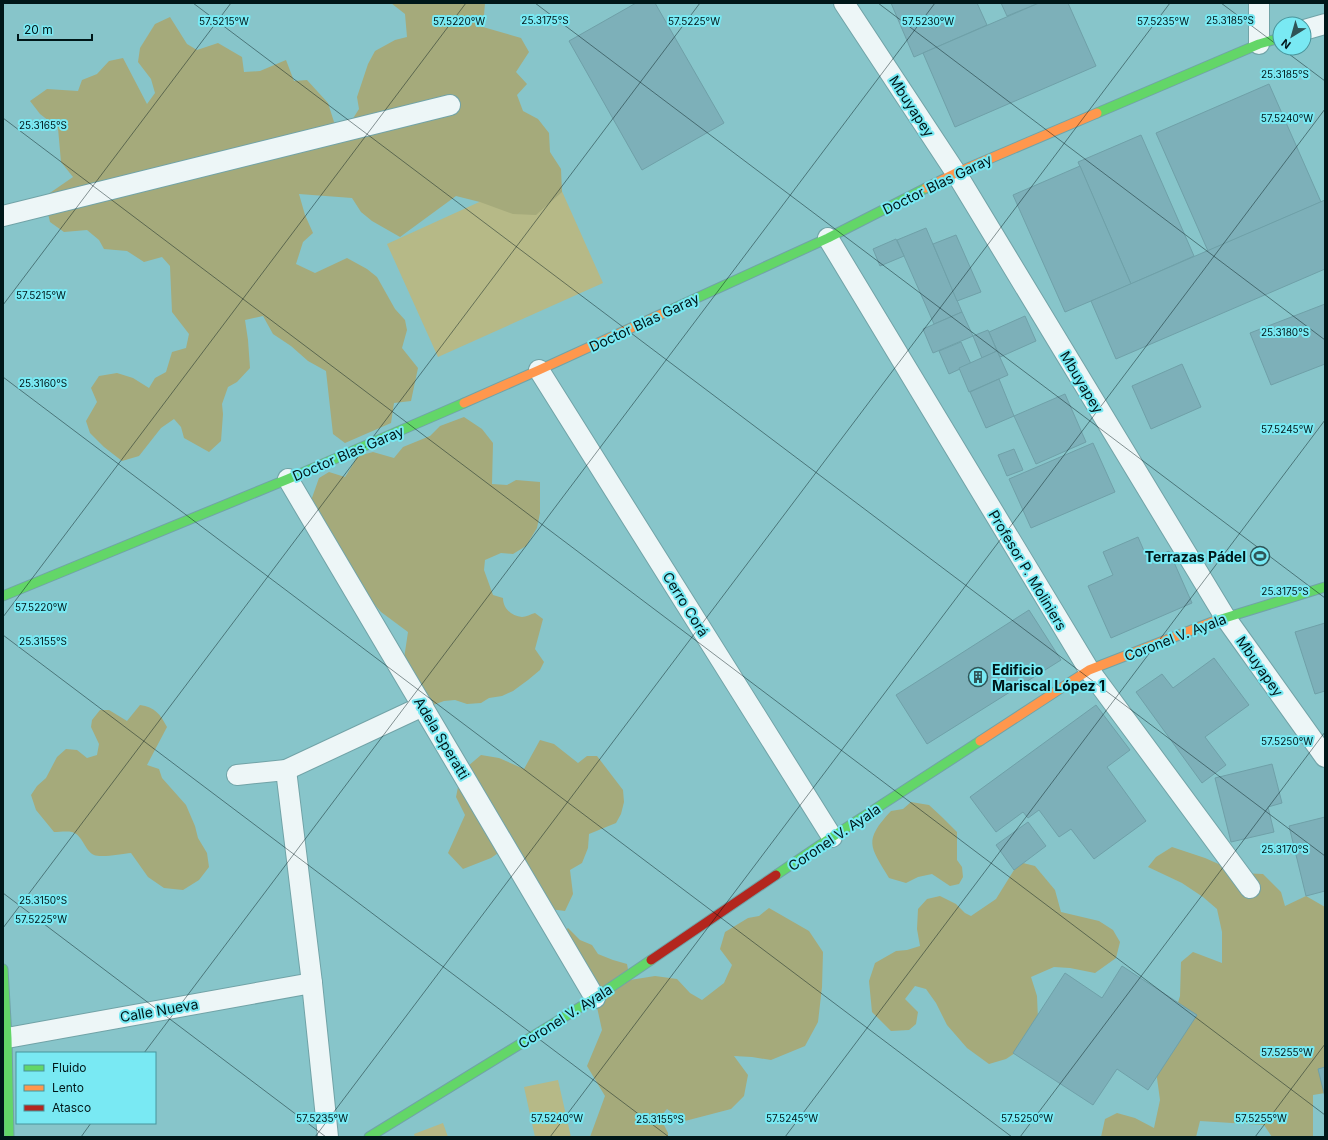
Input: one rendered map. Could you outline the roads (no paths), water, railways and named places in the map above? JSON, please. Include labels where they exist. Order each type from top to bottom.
[{"type":"street","name":"Mbuyapey","points":[[844,3],[956,173],[1225,618],[1325,757]]},
{"type":"street","points":[[1259,3],[1259,44]]},
{"type":"street","points":[[1312,28],[1325,24]]},
{"type":"street","name":"Doctor Blas Garay","points":[[3,596],[288,478],[539,370],[828,238],[956,173],[1259,44],[1272,40]]},
{"type":"street","points":[[3,216],[450,105]]},
{"type":"street","name":"Profesor P. Moliniers","points":[[828,238],[1089,670],[1250,888]]},
{"type":"street","name":"Cerro Corá","points":[[539,370],[832,837]]},
{"type":"street","name":"Adela Speratti","points":[[288,478],[596,998]]},
{"type":"street","name":"Coronel V. Ayala","points":[[368,1137],[596,998],[832,837],[1089,670],[1225,618],[1325,587]]},
{"type":"street","points":[[237,775],[286,770],[422,706]]},
{"type":"street","points":[[286,770],[312,983],[328,1137]]},
{"type":"street","points":[[3,969],[10,1137]]},
{"type":"street","name":"Calle Nueva","points":[[7,1038],[312,983]]},
{"type":"place","name":"Terrazas Pádel","points":[[1260,556]]},
{"type":"place","name":"Edificio Mariscal López 1","points":[[978,677]]}]
